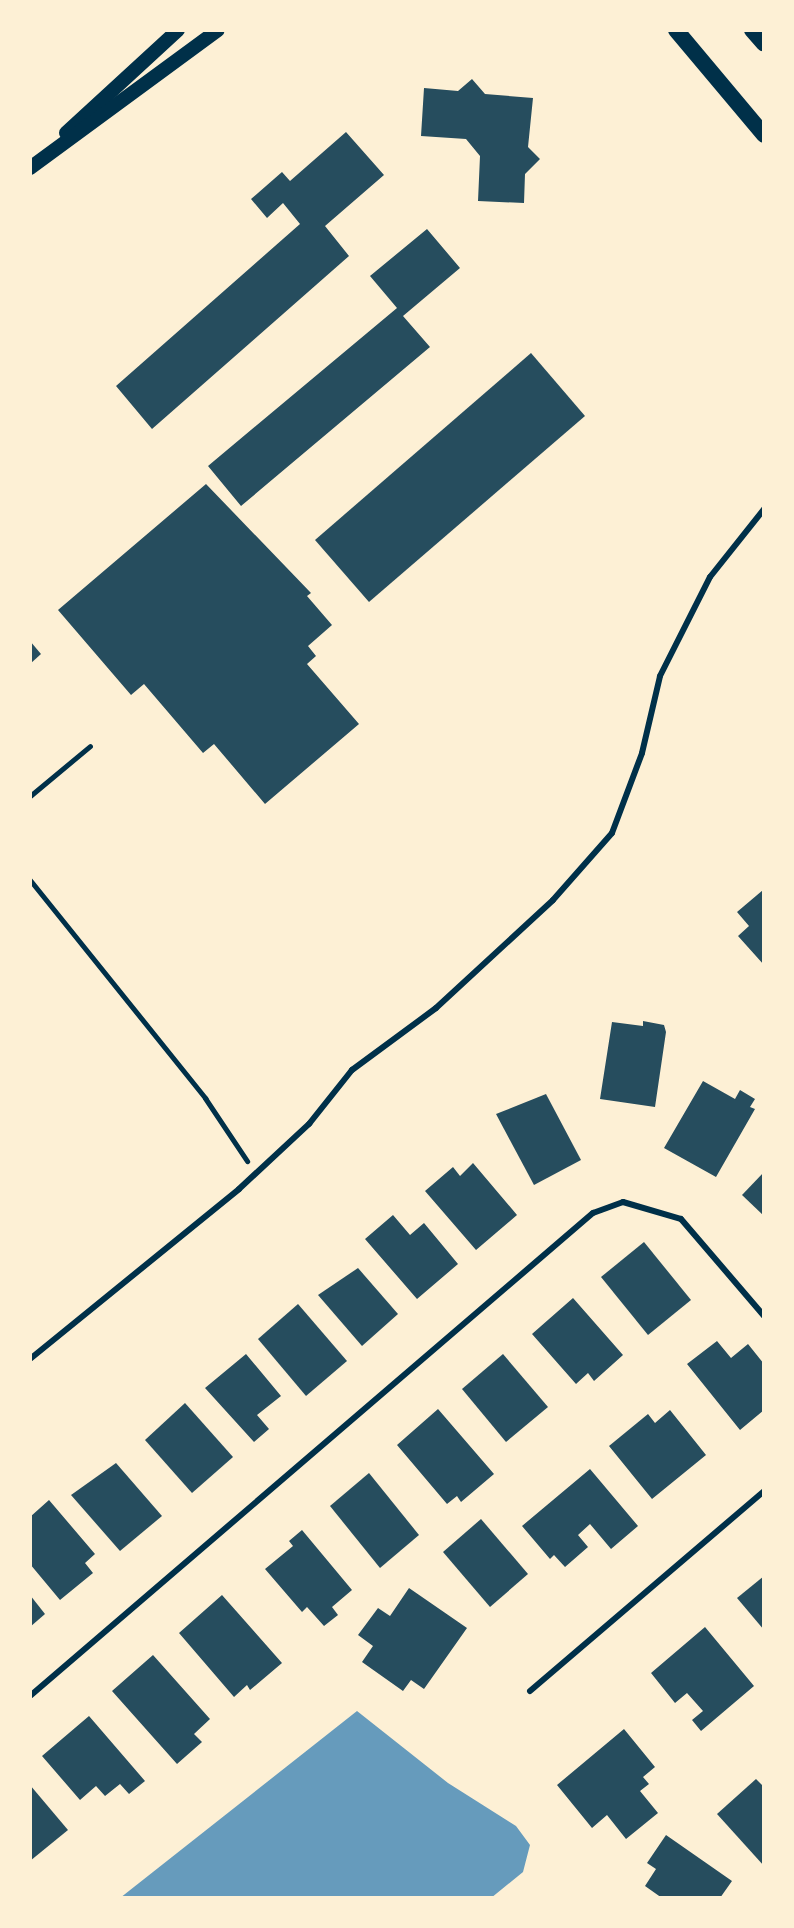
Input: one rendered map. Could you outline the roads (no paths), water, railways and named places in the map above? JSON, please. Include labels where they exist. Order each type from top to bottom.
[{"type":"main road","points":[[676,30],[764,135]]},
{"type":"main road","points":[[752,30],[764,44]]},
{"type":"street","points":[[30,168],[178,30]]},
{"type":"street","points":[[30,168],[218,30]]},
{"type":"lane","points":[[30,1359],[255,1174],[309,1124],[352,1070],[436,1008],[553,900],[612,833],[642,753],[660,676],[710,577],[764,509]]},
{"type":"lane","points":[[30,1696],[593,1213],[623,1202],[681,1219],[764,1316]]},
{"type":"lane","points":[[530,1691],[764,1491]]},
{"type":"water","points":[[357,1711],[448,1783],[516,1826],[530,1845],[523,1872],[491,1898],[120,1898]]}]
